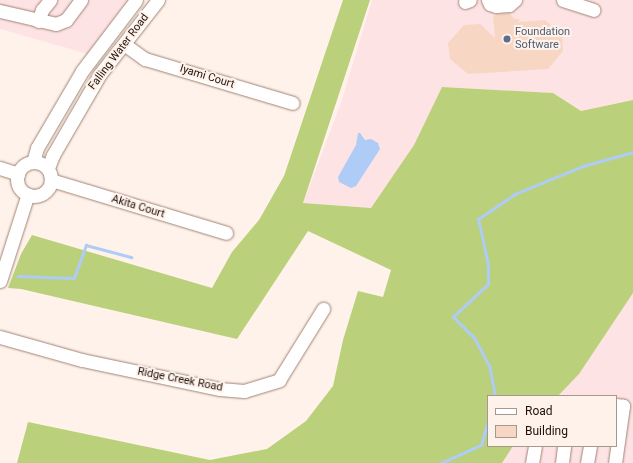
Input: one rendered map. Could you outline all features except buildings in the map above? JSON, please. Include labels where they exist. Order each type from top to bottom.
[{"type":"street","points":[[38,21],[42,10],[50,0]]},
{"type":"street","points":[[0,11],[51,24],[61,23],[66,20],[81,0]]},
{"type":"street","name":"Falling Water Road","points":[[33,162],[37,148],[82,71],[136,0]]},
{"type":"street","name":"Falling Water Road","points":[[28,194],[38,195],[44,193],[48,189],[49,174],[57,148],[100,74],[158,0]]},
{"type":"street","points":[[488,0],[490,4],[496,6],[509,5],[515,0]]},
{"type":"street","points":[[563,0],[593,10]]},
{"type":"street","name":"Iyami Court","points":[[124,44],[145,59],[293,103]]},
{"type":"street","points":[[0,281],[28,194],[19,187],[18,174],[23,166],[33,162],[44,165],[49,174]]},
{"type":"street","points":[[0,168],[18,174]]},
{"type":"street","name":"Akita Court","points":[[49,174],[226,233]]},
{"type":"street","name":"Ridge Creek Road","points":[[0,337],[82,360],[220,389],[244,391],[279,380],[323,309]]},
{"type":"street","points":[[615,463],[623,406],[617,405]]},
{"type":"street","points":[[532,463],[535,447]]},
{"type":"street","points":[[562,463],[564,447]]},
{"type":"street","points":[[587,463],[590,447]]},
{"type":"shaded area","points":[[0,0],[128,0],[88,54],[0,29]]},
{"type":"shaded area","points":[[372,0],[633,0],[633,100],[581,111],[553,93],[442,87],[414,145],[371,208],[303,203],[341,103]]},
{"type":"shaded area","points":[[633,293],[633,463],[502,463],[512,447],[617,447],[617,395],[559,395],[579,374]]},
{"type":"green space","points":[[343,0],[370,0],[303,203],[371,208],[414,145],[442,87],[553,93],[581,111],[633,100],[633,293],[579,374],[559,395],[487,395],[487,447],[512,447],[502,463],[17,463],[28,422],[210,460],[267,449],[306,421],[333,386],[343,340],[358,291],[383,297],[391,270],[308,231],[237,339],[21,289],[8,288],[21,254],[32,235],[212,288],[232,252],[259,220],[284,176]]},
{"type":"water","points":[[358,133],[360,133],[365,140],[371,139],[378,143],[380,149],[356,186],[351,188],[339,182],[338,177],[356,145]]},
{"type":"waterway","points":[[495,395],[489,366],[474,338],[453,317],[488,284],[488,265],[478,219],[515,194],[583,166],[633,152]]},
{"type":"waterway","points":[[18,276],[74,278],[86,245],[131,257]]},
{"type":"waterway","points":[[441,463],[481,445],[487,424]]},
{"type":"place","name":"Foundation Software","points":[[507,39]]}]
